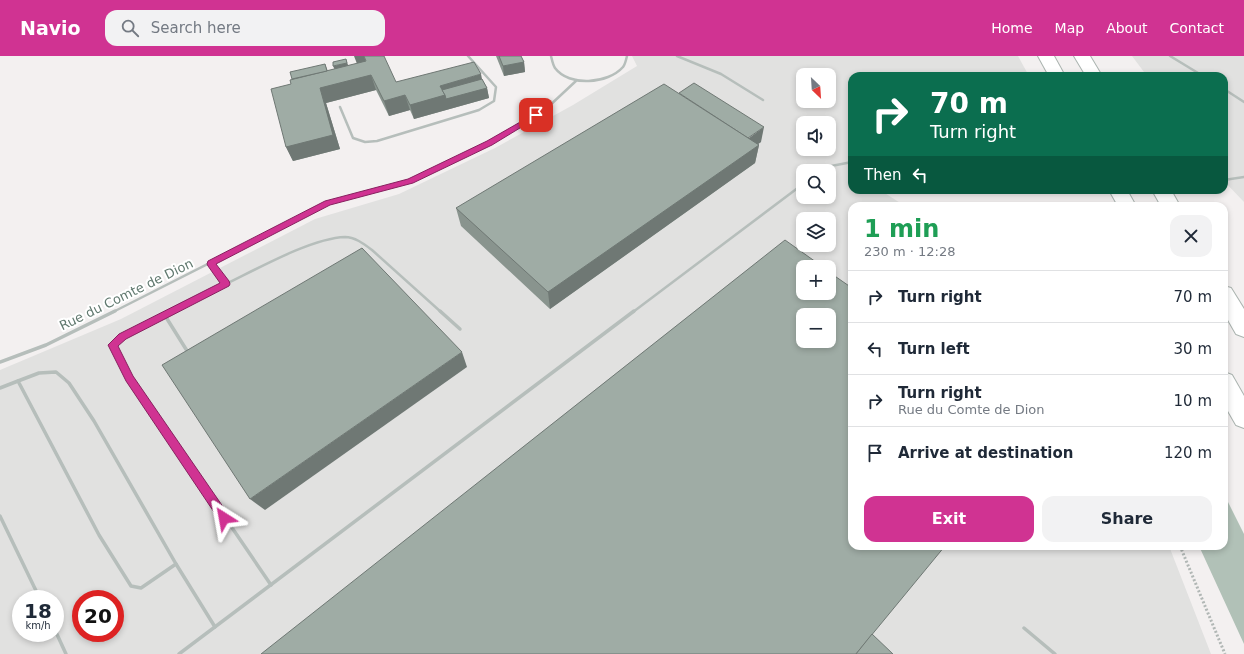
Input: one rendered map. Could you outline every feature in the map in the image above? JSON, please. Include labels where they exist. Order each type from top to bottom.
[{"type":"main road","points":[[1046,56],[1055,72]]},
{"type":"main road","points":[[1082,56],[1092,72]]},
{"type":"main road","points":[[1228,301],[1244,328]]},
{"type":"main road","points":[[1228,389],[1244,418]]},
{"type":"lane","points":[[340,107],[353,138],[365,142],[377,141],[479,110],[494,101],[496,88],[468,56]]},
{"type":"lane","points":[[551,56],[551,63],[556,71],[565,77],[589,81],[611,76],[620,71],[625,65],[626,56]]},
{"type":"lane","points":[[676,56],[721,74],[763,100]]},
{"type":"lane","points":[[1170,56],[1196,72]]},
{"type":"lane","name":"Rue du Comte de Dion","points":[[0,362],[46,345],[211,264],[328,203],[410,182],[490,143],[547,108],[577,80]]},
{"type":"lane","points":[[1228,92],[1244,102]]},
{"type":"lane","points":[[836,166],[848,163]]},
{"type":"lane","points":[[1228,179],[1244,176]]},
{"type":"lane","points":[[179,654],[796,189]]},
{"type":"lane","points":[[271,585],[130,378],[113,345],[123,336],[164,314],[303,248],[323,241],[346,237],[360,241],[372,250],[460,329]]},
{"type":"lane","points":[[211,264],[226,284]]},
{"type":"lane","points":[[164,314],[191,357]]},
{"type":"lane","points":[[0,388],[40,373],[56,372],[69,383],[94,421],[176,564],[215,627]]},
{"type":"lane","points":[[18,381],[99,535],[131,586],[142,588],[176,564]]},
{"type":"lane","points":[[0,516],[36,590]]},
{"type":"lane","points":[[1024,628],[1055,654]]},
{"type":"lane","points":[[60,642],[66,654]]},
{"type":"path","points":[[1182,550],[1225,654]]},
{"type":"shaded area","points":[[632,56],[1018,56],[1027,72],[848,72],[848,194],[886,194],[899,202],[848,202],[848,550],[1171,550],[1211,654],[0,654],[0,370],[121,319],[315,219],[399,194],[495,148],[573,105],[637,66]]},
{"type":"shaded area","points":[[1132,56],[1244,56],[1244,202],[1228,185],[1228,72],[1144,72]]},
{"type":"shaded area","points":[[1228,502],[1244,534],[1244,644],[1201,550],[1228,550]]},
{"type":"building","points":[[364,56],[384,56],[396,82],[474,62],[481,74],[440,86],[445,95],[410,105],[405,95],[384,101],[371,75],[320,88],[333,135],[286,147],[271,89],[291,84],[290,80],[366,61]]},
{"type":"building","points":[[499,56],[521,56],[524,62],[503,66]]},
{"type":"building","points":[[346,59],[347,63],[333,66],[333,62]]},
{"type":"building","points":[[325,64],[327,71],[292,79],[290,72]]},
{"type":"building","points":[[482,79],[487,88],[446,99],[442,90]]},
{"type":"building","points":[[694,83],[764,127],[748,138],[679,93]]},
{"type":"building","points":[[664,84],[759,145],[548,292],[456,208]]},
{"type":"building","points":[[785,240],[796,248],[796,252],[802,252],[813,260],[796,260],[796,300],[836,300],[836,277],[848,285],[848,550],[942,550],[856,654],[261,654]]},
{"type":"building","points":[[362,248],[462,352],[250,499],[162,365]]},
{"type":"building","points":[[872,634],[893,654],[856,654]]},
{"type":"route","points":[[224,518],[130,378],[113,345],[123,336],[226,284],[211,264],[328,203],[410,182],[490,143],[536,115]]}]
